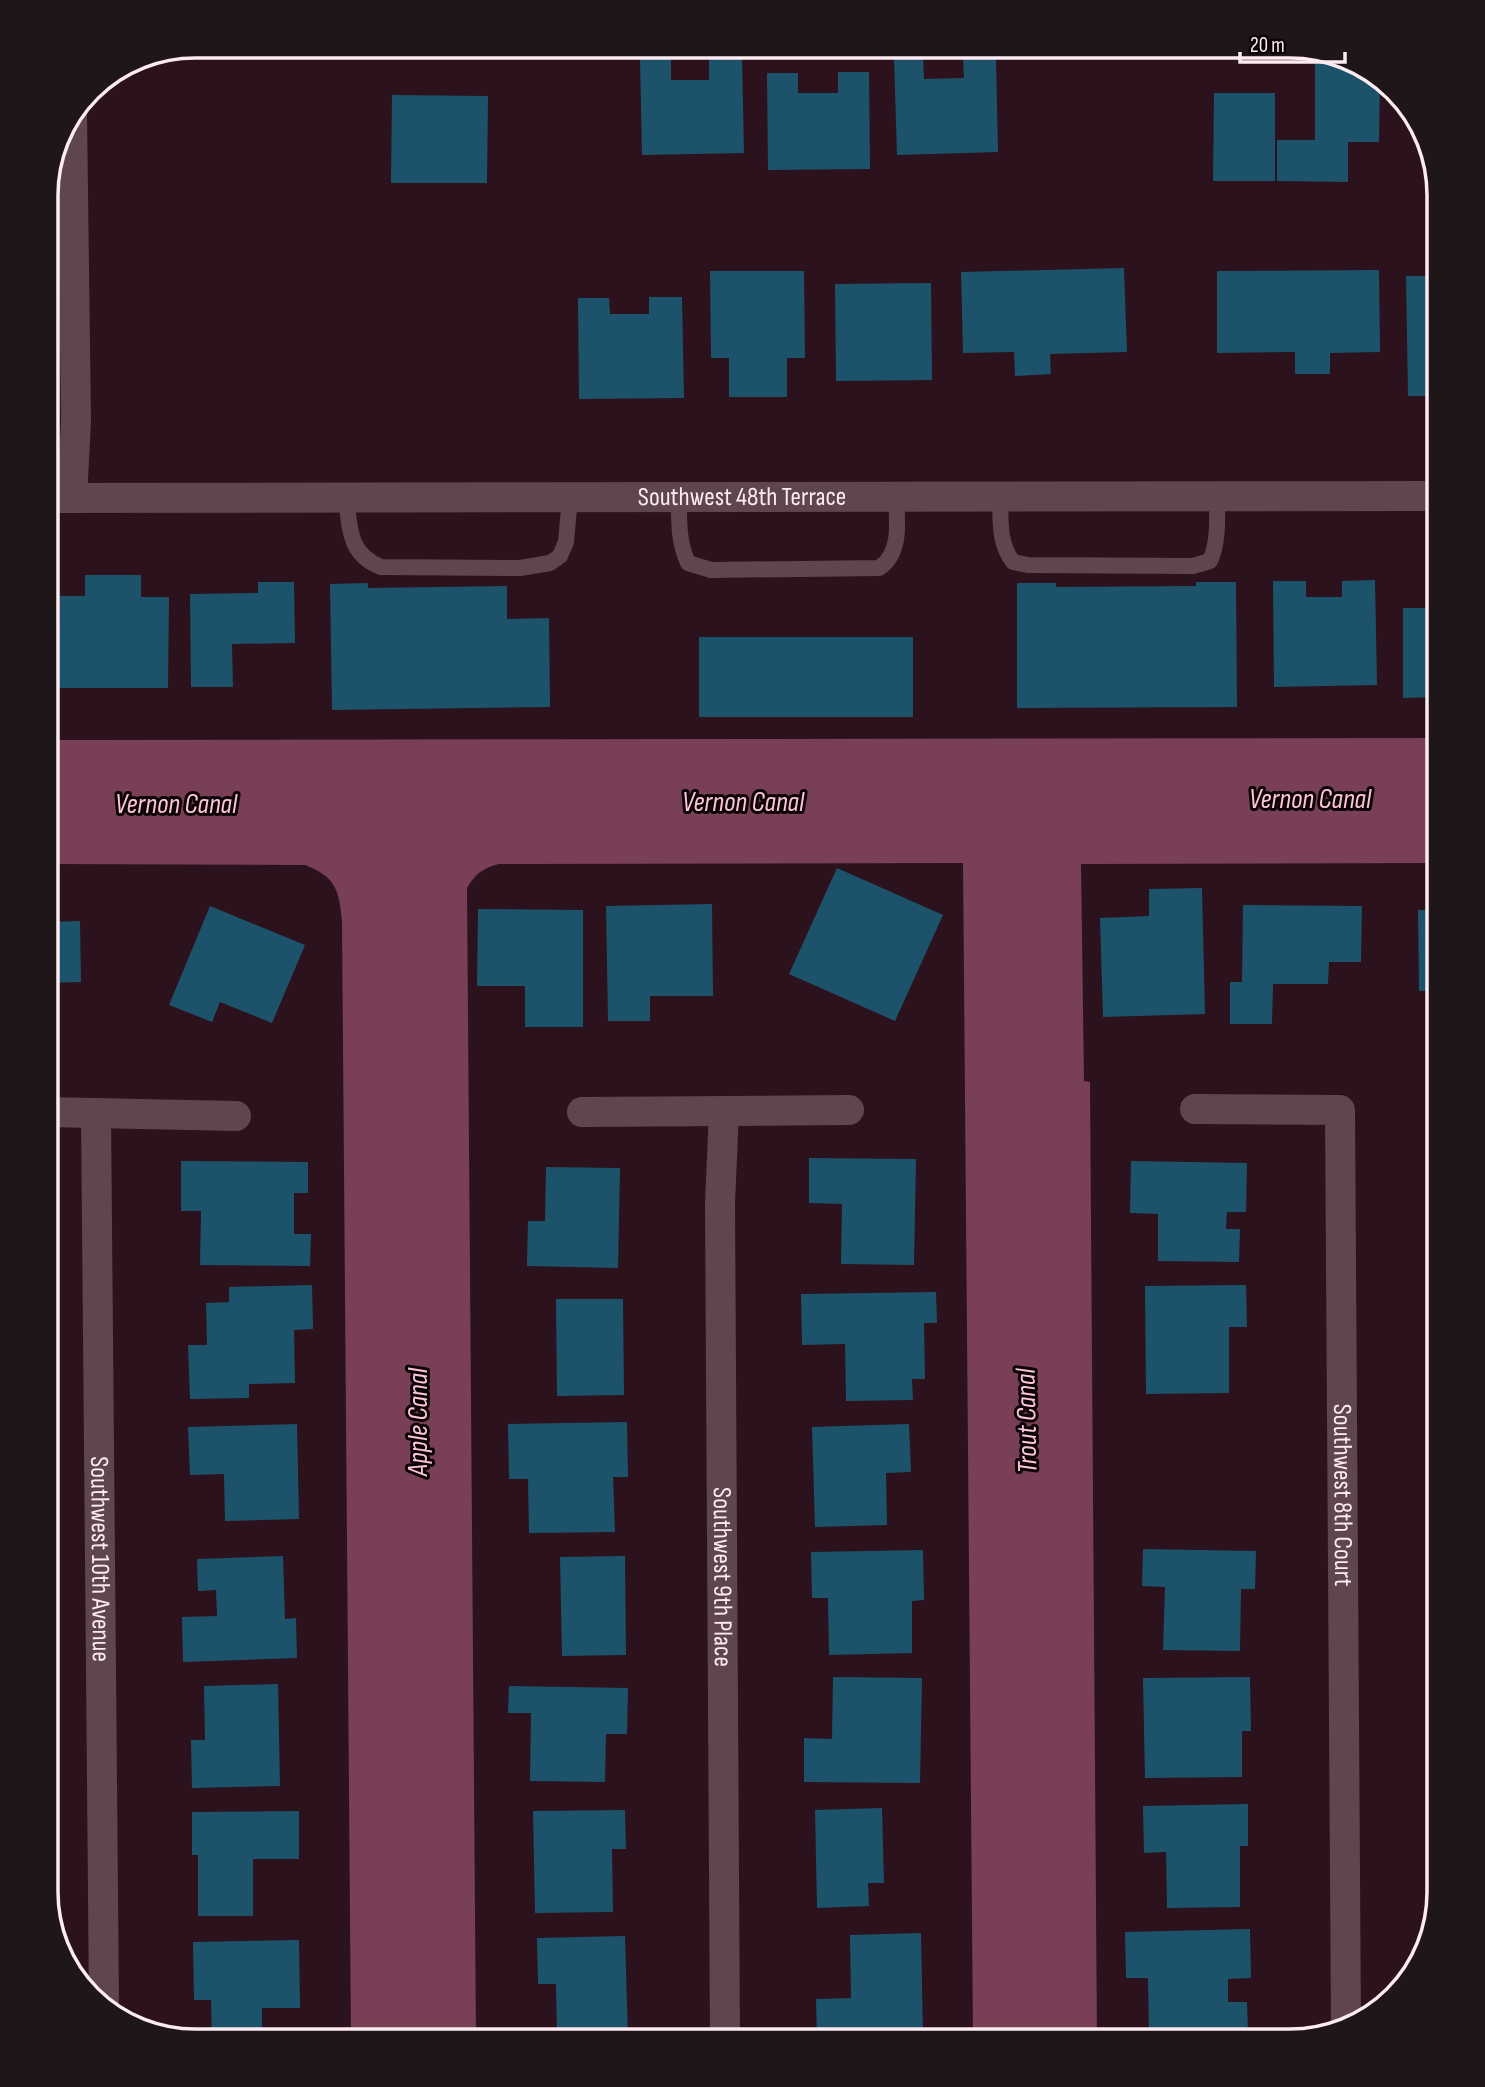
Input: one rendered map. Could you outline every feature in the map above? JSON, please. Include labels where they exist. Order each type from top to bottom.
[{"type":"street","points":[[59,498],[76,421],[72,134]]},
{"type":"street","name":"Southwest 48th Terrace","points":[[59,498],[1427,496]]},
{"type":"street","name":"Southwest 8th Court","points":[[1195,1109],[1340,1111],[1346,2018]]},
{"type":"street","name":"Southwest 9th Place","points":[[724,1111],[720,1217],[725,2029]]},
{"type":"street","points":[[582,1112],[849,1111]]},
{"type":"street","points":[[58,1112],[236,1116]]},
{"type":"street","name":"Southwest 10th Avenue","points":[[96,1113],[104,1994]]},
{"type":"lane","points":[[1000,496],[1001,534],[1005,551],[1013,562],[1028,565],[1193,566],[1210,561],[1213,553],[1217,536],[1217,496]]},
{"type":"lane","points":[[346,497],[351,537],[368,561],[381,567],[520,568],[550,563],[560,556],[566,542],[570,497]]},
{"type":"lane","points":[[679,497],[679,538],[688,563],[711,570],[879,568],[888,562],[894,551],[897,528],[896,497]]},
{"type":"water","points":[[1427,738],[1427,863],[1081,864],[1084,1081],[1090,1082],[1097,2029],[973,2029],[963,863],[499,864],[480,872],[467,888],[476,2029],[351,2029],[342,921],[339,901],[330,880],[305,865],[58,864],[58,740]]},
{"type":"building","points":[[671,58],[671,80],[709,80],[709,59],[742,58],[744,153],[642,155],[640,59]]},
{"type":"building","points":[[894,58],[923,58],[924,79],[964,78],[963,58],[996,58],[998,152],[897,155]]},
{"type":"building","points":[[1315,60],[1343,68],[1380,91],[1379,142],[1348,142],[1348,182],[1277,181],[1277,140],[1315,140]]},
{"type":"building","points":[[838,72],[869,72],[870,169],[768,170],[767,73],[798,73],[798,93],[838,93]]},
{"type":"building","points":[[1214,93],[1275,93],[1275,181],[1213,181]]},
{"type":"building","points":[[392,95],[488,96],[487,183],[391,183]]},
{"type":"building","points":[[1124,268],[1127,352],[1050,354],[1051,374],[1015,376],[1014,352],[963,353],[961,272]]},
{"type":"building","points":[[1379,270],[1380,352],[1330,353],[1330,374],[1295,374],[1295,352],[1217,353],[1217,271]]},
{"type":"building","points":[[710,271],[804,271],[805,358],[787,358],[787,397],[729,397],[729,358],[711,358]]},
{"type":"building","points":[[1406,276],[1427,276],[1427,396],[1408,396]]},
{"type":"building","points":[[931,283],[932,380],[836,381],[835,284]]},
{"type":"building","points":[[649,297],[682,297],[684,398],[579,399],[578,298],[609,298],[610,314],[649,314]]},
{"type":"building","points":[[85,575],[141,575],[141,597],[169,597],[168,688],[59,688],[60,596],[85,596]]},
{"type":"building","points":[[1375,580],[1377,685],[1274,687],[1273,581],[1306,581],[1306,597],[1342,597],[1342,581]]},
{"type":"building","points":[[258,582],[294,582],[295,643],[232,644],[233,687],[191,687],[190,594],[258,593]]},
{"type":"building","points":[[1196,582],[1236,582],[1237,707],[1017,708],[1017,583],[1056,583],[1056,587],[1196,586]]},
{"type":"building","points":[[368,583],[368,588],[507,586],[507,619],[549,618],[550,707],[332,710],[330,584]]},
{"type":"building","points":[[1403,608],[1427,608],[1427,697],[1403,698]]},
{"type":"building","points":[[699,637],[913,637],[913,717],[699,717]]},
{"type":"building","points":[[837,868],[943,915],[895,1021],[789,974]]},
{"type":"building","points":[[1202,888],[1205,1014],[1103,1017],[1100,918],[1149,916],[1149,889]]},
{"type":"building","points":[[712,904],[713,996],[650,996],[650,1021],[608,1021],[606,906]]},
{"type":"building","points":[[1243,905],[1362,906],[1361,962],[1329,962],[1328,984],[1273,984],[1272,1024],[1230,1024],[1230,982],[1242,982]]},
{"type":"building","points":[[210,906],[305,945],[272,1023],[220,1002],[212,1022],[169,1005]]},
{"type":"building","points":[[478,909],[583,910],[583,1027],[525,1027],[525,986],[477,986]]},
{"type":"building","points":[[1418,910],[1427,910],[1427,991],[1419,991]]},
{"type":"building","points":[[80,921],[81,982],[58,983],[58,922]]},
{"type":"building","points":[[809,1158],[916,1159],[914,1265],[841,1264],[842,1204],[809,1203]]},
{"type":"building","points":[[181,1161],[308,1162],[308,1193],[294,1193],[294,1234],[311,1234],[310,1266],[200,1265],[201,1211],[181,1211]]},
{"type":"building","points":[[1131,1161],[1247,1163],[1246,1212],[1227,1212],[1226,1229],[1240,1229],[1239,1262],[1158,1261],[1158,1214],[1130,1213]]},
{"type":"building","points":[[546,1167],[620,1168],[618,1268],[527,1266],[528,1221],[545,1221]]},
{"type":"building","points":[[312,1285],[313,1329],[294,1330],[295,1383],[249,1384],[249,1398],[190,1399],[188,1345],[207,1345],[206,1303],[229,1302],[229,1287]]},
{"type":"building","points":[[1246,1285],[1247,1327],[1229,1327],[1229,1393],[1146,1394],[1145,1286]]},
{"type":"building","points":[[936,1292],[937,1323],[924,1323],[925,1379],[912,1379],[913,1400],[846,1401],[845,1344],[802,1345],[801,1294]]},
{"type":"building","points":[[556,1299],[623,1299],[624,1395],[557,1396]]},
{"type":"building","points":[[627,1422],[628,1477],[613,1477],[615,1532],[529,1533],[528,1479],[509,1479],[508,1424]]},
{"type":"building","points":[[297,1424],[299,1519],[225,1521],[224,1474],[190,1475],[188,1427]]},
{"type":"building","points":[[909,1424],[911,1472],[886,1473],[887,1525],[815,1527],[812,1427]]},
{"type":"building","points":[[1143,1549],[1256,1551],[1255,1589],[1241,1589],[1240,1651],[1163,1650],[1165,1587],[1142,1586]]},
{"type":"building","points":[[923,1550],[924,1600],[912,1601],[912,1653],[829,1655],[828,1598],[812,1598],[811,1552]]},
{"type":"building","points":[[283,1556],[285,1619],[296,1618],[297,1658],[183,1662],[182,1617],[217,1616],[216,1590],[198,1591],[197,1559]]},
{"type":"building","points":[[625,1556],[626,1655],[562,1656],[560,1557]]},
{"type":"building","points":[[833,1677],[922,1678],[920,1783],[804,1782],[804,1738],[832,1739]]},
{"type":"building","points":[[1250,1677],[1251,1731],[1242,1731],[1242,1777],[1145,1778],[1143,1678]]},
{"type":"building","points":[[278,1684],[280,1786],[192,1788],[191,1740],[205,1740],[204,1686]]},
{"type":"building","points":[[509,1686],[628,1688],[627,1734],[606,1734],[605,1782],[530,1781],[531,1713],[508,1713]]},
{"type":"building","points":[[1248,1804],[1248,1846],[1240,1846],[1240,1907],[1167,1908],[1166,1852],[1144,1853],[1143,1806]]},
{"type":"building","points":[[882,1808],[884,1883],[868,1883],[869,1906],[817,1908],[815,1810]]},
{"type":"building","points":[[625,1810],[626,1849],[612,1849],[613,1912],[535,1913],[533,1811]]},
{"type":"building","points":[[299,1811],[299,1859],[253,1859],[253,1916],[198,1916],[198,1855],[192,1855],[192,1812]]},
{"type":"building","points":[[1250,1929],[1251,1978],[1228,1979],[1228,2002],[1247,2002],[1248,2029],[1149,2029],[1148,1978],[1126,1978],[1125,1932]]},
{"type":"building","points":[[921,1933],[923,2029],[817,2029],[816,1999],[851,1998],[850,1935]]},
{"type":"building","points":[[625,1936],[628,2029],[557,2029],[556,1984],[538,1984],[537,1938]]},
{"type":"building","points":[[299,1940],[300,2008],[262,2008],[262,2029],[212,2029],[211,2000],[194,2000],[193,1942]]},
{"type":"water label","name":"Vernon Canal","points":[[1310,799]]},
{"type":"water label","name":"Vernon Canal","points":[[743,802]]},
{"type":"water label","name":"Vernon Canal","points":[[176,804]]},
{"type":"water label","name":"Trout Canal","points":[[1027,1421]]},
{"type":"water label","name":"Apple Canal","points":[[418,1422]]}]
